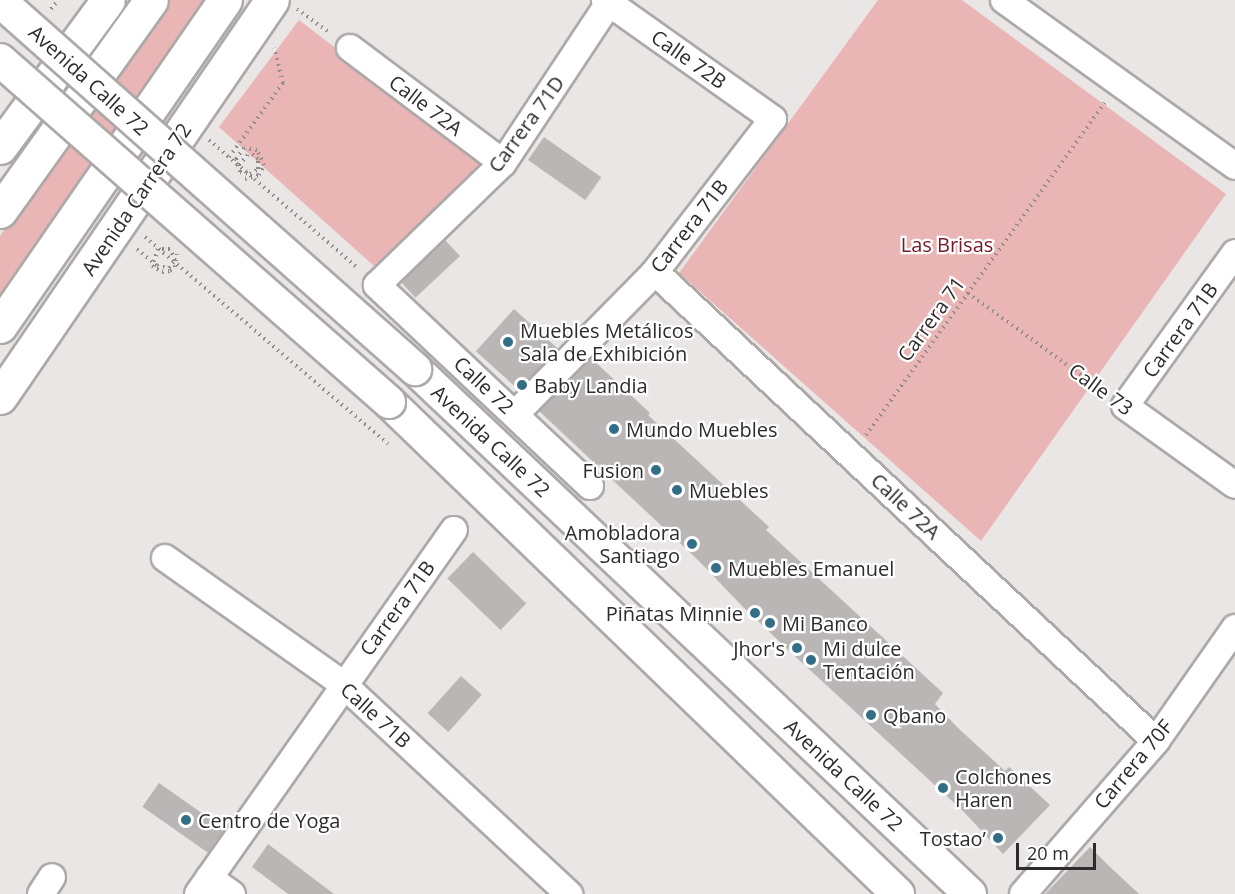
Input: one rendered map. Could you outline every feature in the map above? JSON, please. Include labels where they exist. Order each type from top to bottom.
[{"type":"highway","points":[[0,147],[108,0]]},
{"type":"highway","points":[[0,211],[151,0]]},
{"type":"highway","name":"Avenida Carrera 72","points":[[0,326],[225,0]]},
{"type":"highway","name":"Avenida Carrera 72","points":[[0,397],[188,122],[281,2]]},
{"type":"main road","name":"Avenida Calle 72","points":[[0,1],[415,369],[970,894]]},
{"type":"main road","name":"Avenida Calle 72","points":[[0,60],[389,402],[898,894]]},
{"type":"street","points":[[1004,0],[1235,166]]},
{"type":"street","name":"Calle 72B","points":[[607,1],[773,119]]},
{"type":"street","name":"Carrera 71D","points":[[378,285],[503,163],[607,1]]},
{"type":"street","name":"Calle 72A","points":[[350,48],[503,163]]},
{"type":"street","name":"Carrera 71B","points":[[524,405],[655,272],[773,119]]},
{"type":"street","name":"Carrera 71B","points":[[1125,406],[1235,254]]},
{"type":"street","name":"Calle 72A","points":[[655,272],[1156,741]]},
{"type":"street","name":"Calle 72","points":[[378,285],[590,486]]},
{"type":"street","name":"Calle 73","points":[[1125,406],[1235,485]]},
{"type":"street","name":"Carrera 71B","points":[[203,886],[343,684],[454,530]]},
{"type":"street","name":"Calle 71B","points":[[165,558],[343,684],[569,894]]},
{"type":"street","name":"Carrera 70F","points":[[1023,894],[1156,741],[1235,628]]},
{"type":"street","points":[[203,886],[232,894]]},
{"type":"path","points":[[281,2],[350,48]]},
{"type":"path","points":[[43,8],[52,15]]},
{"type":"path","points":[[229,157],[283,83],[272,42]]},
{"type":"path","name":"Carrera 71","points":[[851,455],[1119,83]]},
{"type":"path","points":[[188,122],[378,285]]},
{"type":"path","points":[[235,173],[248,179],[261,172],[264,161],[261,153],[248,147],[237,154],[237,169],[247,174],[258,169],[258,159],[250,152],[239,165]]},
{"type":"path","points":[[123,218],[394,450]]},
{"type":"path","name":"Calle 73","points":[[968,293],[1125,406]]},
{"type":"green space","points":[[169,0],[204,0],[0,294],[0,236]]},
{"type":"green space","name":"Las Brisas","points":[[878,0],[962,0],[1226,194],[981,541],[679,273]]},
{"type":"green space","points":[[299,20],[484,162],[374,266],[219,127]]},
{"type":"building","points":[[544,137],[601,177],[585,200],[528,160]]},
{"type":"building","points":[[445,240],[460,256],[415,298],[400,282]]},
{"type":"building","points":[[514,309],[558,348],[520,391],[476,351]]},
{"type":"building","points":[[591,358],[650,413],[648,415],[769,527],[766,530],[943,693],[935,704],[958,728],[1005,771],[1009,767],[1050,805],[1003,854],[964,812],[798,659],[699,561],[539,411]]},
{"type":"building","points":[[473,552],[526,603],[501,630],[447,579]]},
{"type":"building","points":[[461,676],[482,695],[448,732],[428,713]]},
{"type":"building","name":"Centro de Yoga","points":[[159,783],[225,829],[209,853],[142,807]]},
{"type":"building","points":[[268,844],[334,894],[288,894],[252,867]]},
{"type":"building","points":[[1090,847],[1108,865],[1139,894],[1045,894]]},
{"type":"place","name":"Muebles Metálicos Sala de Exhibición","points":[[508,342]]},
{"type":"place","name":"Baby Landia","points":[[522,385]]},
{"type":"place","name":"Mundo Muebles","points":[[614,429]]},
{"type":"place","name":"Fusion","points":[[656,470]]},
{"type":"place","name":"Muebles","points":[[677,490]]},
{"type":"place","name":"Amobladora Santiago","points":[[692,544]]},
{"type":"place","name":"Muebles Emanuel","points":[[716,568]]},
{"type":"place","name":"Piñatas Minnie","points":[[755,613]]},
{"type":"place","name":"Mi Banco","points":[[770,623]]},
{"type":"place","name":"Jhor's","points":[[797,648]]},
{"type":"place","name":"Mi dulce Tentación","points":[[811,660]]},
{"type":"place","name":"Qbano","points":[[871,715]]},
{"type":"place","name":"Colchones Haren","points":[[943,788]]},
{"type":"place","name":"Centro de Yoga","points":[[186,820]]},
{"type":"place","name":"Tostao’","points":[[998,838]]}]
